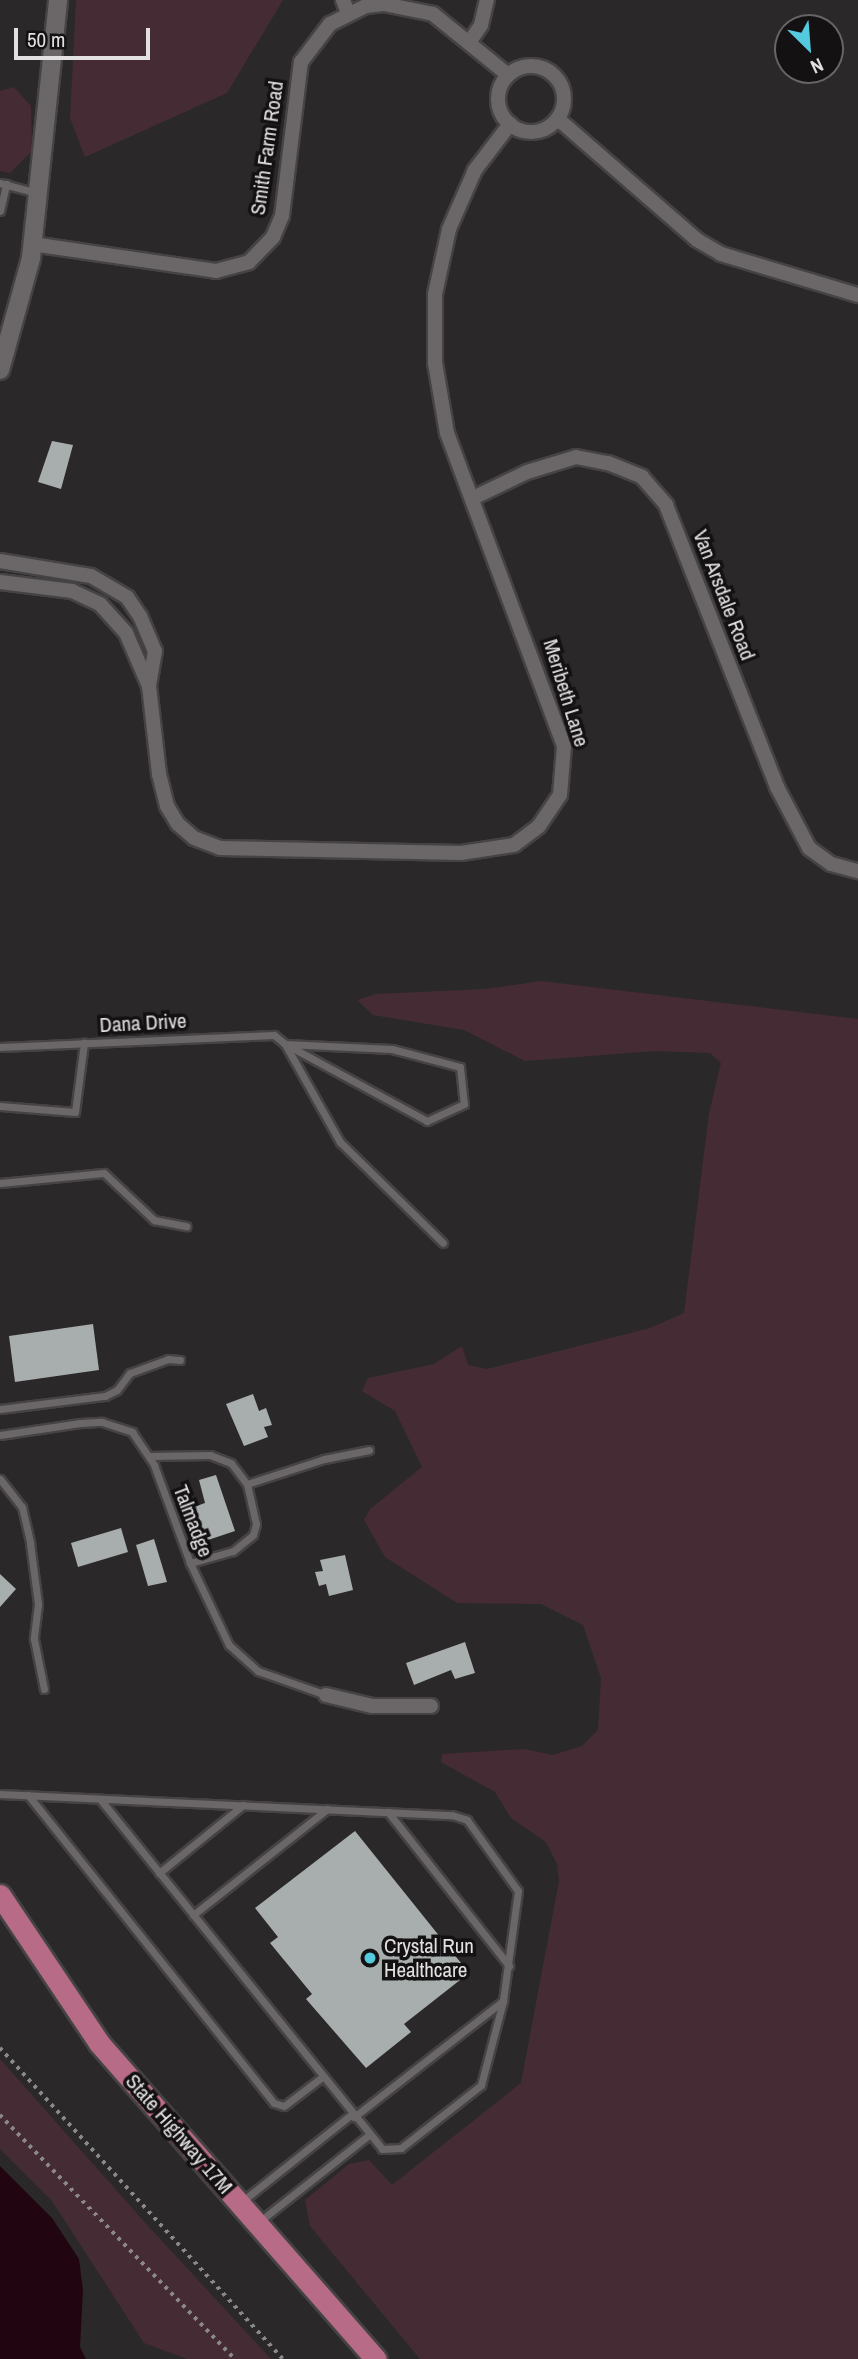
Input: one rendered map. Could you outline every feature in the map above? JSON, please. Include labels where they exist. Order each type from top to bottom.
[{"type":"main road","name":"State Highway 17M","points":[[0,1895],[86,2027],[376,2359]]},
{"type":"street","points":[[0,370],[32,244],[58,0]]},
{"type":"street","points":[[470,41],[481,25],[487,0]]},
{"type":"street","name":"Smith Farm Road","points":[[32,244],[216,271],[249,262],[273,237],[282,216],[301,62],[314,40],[345,7],[384,4],[433,14],[470,41],[508,75]]},
{"type":"street","points":[[528,66],[549,70],[563,87],[565,98],[558,119],[540,131],[510,124],[503,116],[498,94],[508,75],[528,66]]},
{"type":"street","points":[[558,119],[697,240],[721,254],[858,295]]},
{"type":"street","name":"Meribeth Lane","points":[[0,561],[91,576],[127,597],[155,651],[149,686],[159,774],[167,807],[178,824],[194,838],[220,848],[447,853],[514,845],[539,827],[560,794],[565,746],[447,433],[435,363],[435,294],[449,229],[475,170],[510,124]]},
{"type":"street","name":"Van Arsdale Road","points":[[473,498],[527,472],[576,457],[608,463],[642,477],[666,505],[776,786],[809,848],[831,864],[858,871]]},
{"type":"street","name":"Meribeth Lane","points":[[0,582],[72,591],[100,604],[126,633],[149,686]]},
{"type":"street","points":[[326,1695],[372,1706],[431,1706]]},
{"type":"lane","points":[[0,211],[3,183],[39,193]]},
{"type":"lane","name":"Dana Drive","points":[[0,1047],[274,1035],[285,1044]]},
{"type":"lane","points":[[0,1106],[75,1112],[84,1043]]},
{"type":"lane","points":[[285,1044],[392,1049],[460,1067],[464,1104],[426,1121],[285,1044]]},
{"type":"lane","points":[[285,1044],[340,1142],[443,1243]]},
{"type":"lane","points":[[0,1183],[104,1173],[155,1220],[186,1226]]},
{"type":"lane","points":[[0,1409],[105,1396],[117,1390],[130,1373],[168,1359],[180,1360]]},
{"type":"lane","name":"Talmadge","points":[[0,1435],[102,1422],[132,1432],[149,1456],[190,1563],[229,1645],[246,1663],[326,1695]]},
{"type":"lane","points":[[247,1484],[324,1459],[369,1450]]},
{"type":"lane","points":[[149,1456],[210,1455],[231,1463],[247,1484],[256,1524],[253,1535],[233,1551],[190,1563]]},
{"type":"lane","points":[[0,1479],[22,1507],[30,1543],[38,1604],[34,1639],[44,1689]]},
{"type":"lane","points":[[0,1794],[460,1816],[473,1826],[518,1891],[503,2001],[481,2085],[395,2151],[382,2149],[100,1799]]},
{"type":"lane","points":[[28,1795],[274,2103],[284,2106],[322,2077]]},
{"type":"lane","points":[[159,1873],[243,1805]]},
{"type":"lane","points":[[193,1915],[327,1809]]},
{"type":"lane","points":[[388,1812],[509,1966]]},
{"type":"lane","points":[[239,2203],[503,2001]]},
{"type":"lane","points":[[257,2223],[369,2135]]},
{"type":"path","points":[[0,2048],[283,2359]]},
{"type":"path","points":[[0,2115],[235,2359]]},
{"type":"shaded area","points":[[76,0],[283,0],[227,93],[85,157],[70,118]]},
{"type":"shaded area","points":[[14,87],[31,106],[32,151],[10,173],[0,171],[0,91]]},
{"type":"shaded area","points":[[541,981],[858,1019],[858,2359],[420,2359],[310,2226],[305,2200],[349,2164],[369,2160],[392,2185],[521,2083],[559,1881],[557,1864],[546,1842],[511,1818],[495,1792],[441,1762],[442,1754],[524,1749],[553,1755],[582,1746],[598,1730],[601,1678],[583,1625],[541,1604],[457,1603],[385,1557],[364,1520],[370,1509],[422,1467],[395,1411],[362,1391],[368,1378],[434,1364],[462,1346],[468,1365],[487,1369],[650,1328],[684,1313],[709,1113],[721,1063],[710,1053],[655,1051],[525,1061],[464,1030],[373,1015],[357,1000],[376,994],[486,989]]},
{"type":"shaded area","points":[[0,2059],[271,2359],[187,2359],[144,2343],[52,2201],[0,2149]]},
{"type":"shaded area","points":[[0,2166],[52,2218],[79,2259],[83,2290],[80,2347],[86,2359],[0,2359]]},
{"type":"building","points":[[52,441],[73,445],[61,489],[38,482]]},
{"type":"building","points":[[93,1324],[99,1370],[15,1382],[9,1336]]},
{"type":"building","points":[[253,1394],[259,1411],[266,1408],[272,1425],[264,1427],[268,1437],[244,1446],[226,1404]]},
{"type":"building","points":[[216,1475],[235,1531],[196,1544],[185,1510],[205,1503],[199,1480]]},
{"type":"building","points":[[121,1528],[128,1552],[78,1567],[71,1543]]},
{"type":"building","points":[[154,1539],[167,1582],[148,1586],[136,1545]]},
{"type":"building","points":[[345,1555],[353,1590],[329,1596],[326,1584],[319,1586],[315,1572],[323,1571],[320,1560]]},
{"type":"building","points":[[0,1574],[16,1589],[0,1607]]},
{"type":"building","points":[[465,1642],[475,1673],[455,1679],[451,1670],[414,1685],[406,1663]]},
{"type":"building","name":"Crystal Run Healthcare","points":[[355,1831],[469,1973],[404,2024],[411,2032],[366,2068],[306,1999],[312,1994],[270,1943],[278,1937],[255,1908]]},
{"type":"place","name":"Crystal Run Healthcare","points":[[370,1958]]}]
